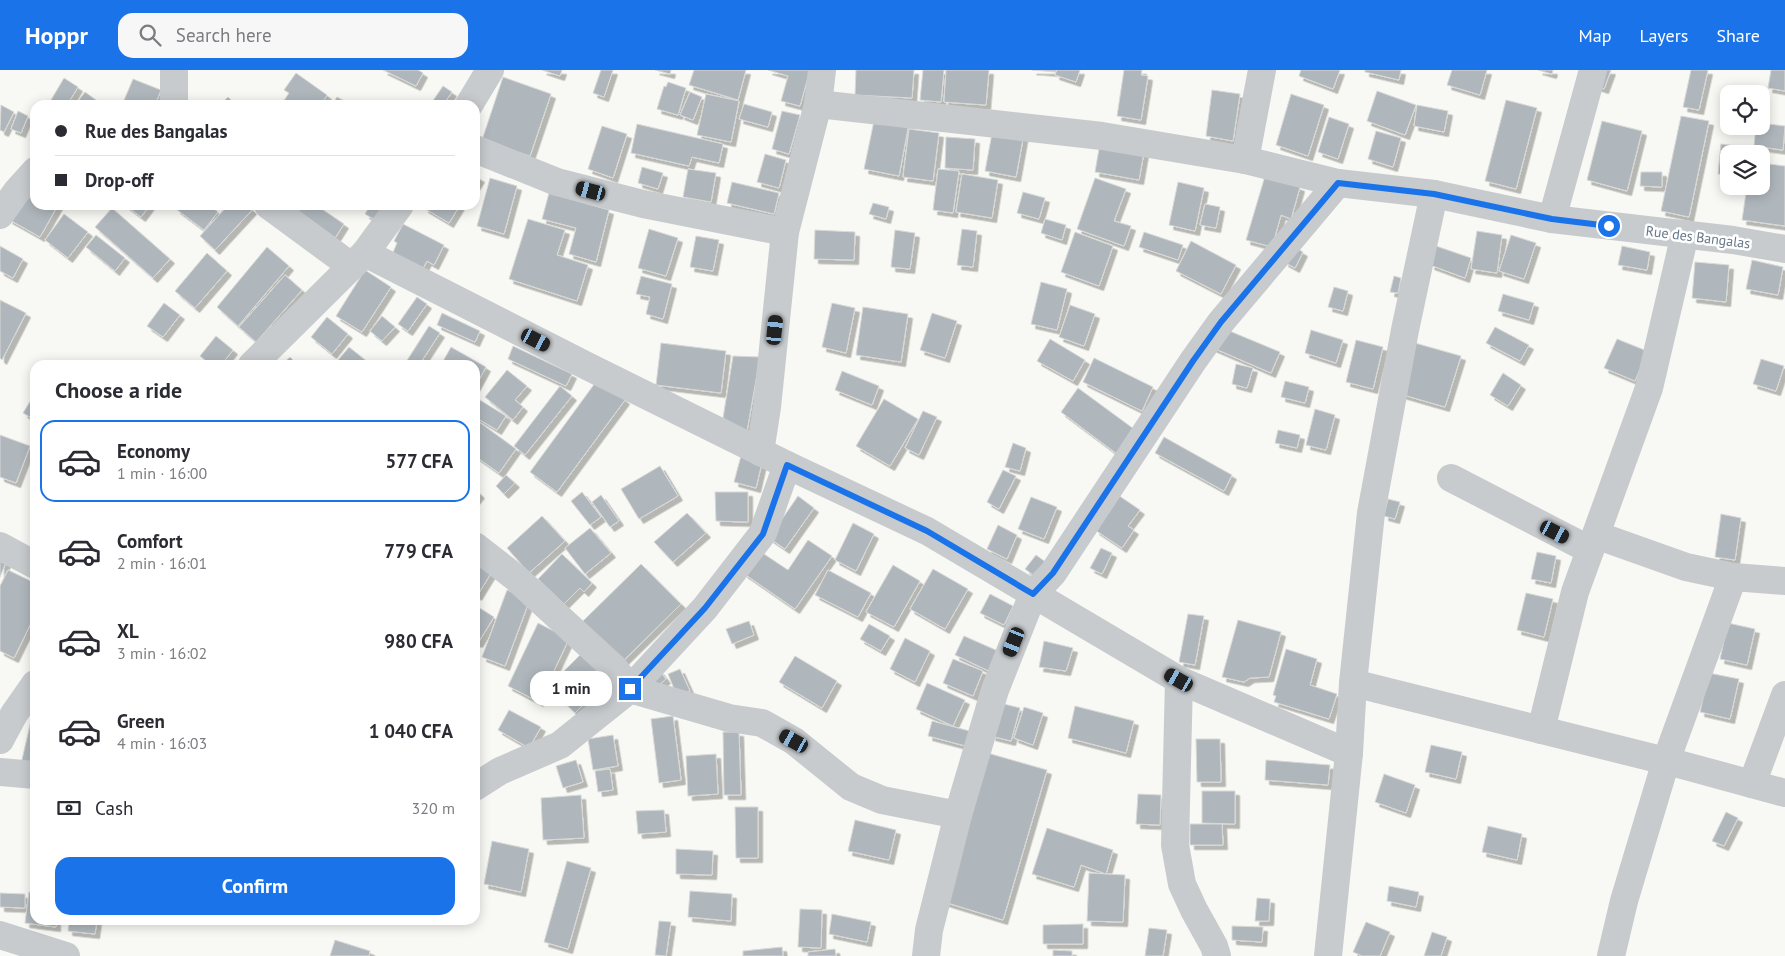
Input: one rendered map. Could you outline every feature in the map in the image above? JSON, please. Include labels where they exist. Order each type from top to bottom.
[{"type":"street","points":[[174,70],[174,100]]},
{"type":"street","points":[[473,100],[490,70]]},
{"type":"street","points":[[760,452],[767,408],[785,232],[818,104],[822,70]]},
{"type":"street","points":[[1245,160],[1262,70]]},
{"type":"street","points":[[1552,219],[1593,70]]},
{"type":"street","name":"Rue des Bangalas","points":[[818,104],[1102,136],[1245,160],[1338,183],[1434,194],[1552,219],[1685,234],[1785,249]]},
{"type":"street","points":[[480,151],[557,182],[643,204],[785,232]]},
{"type":"street","points":[[0,215],[30,177]]},
{"type":"street","points":[[926,956],[929,930],[958,814],[995,690],[1033,594],[1053,573],[1193,361],[1221,322],[1338,183]]},
{"type":"street","points":[[1328,956],[1371,513],[1405,330],[1434,194]]},
{"type":"street","points":[[276,210],[358,259],[587,366],[760,452],[927,531],[1179,680],[1349,753]]},
{"type":"street","points":[[257,360],[358,259],[396,210]]},
{"type":"street","points":[[1541,730],[1575,592],[1649,388],[1685,234]]},
{"type":"street","points":[[480,784],[500,771],[560,745],[630,689],[705,608],[763,534],[787,465]]},
{"type":"street","points":[[1451,478],[1593,542],[1686,567],[1733,577],[1785,581]]},
{"type":"street","points":[[0,546],[30,563]]},
{"type":"street","points":[[480,550],[516,578],[607,662],[630,689],[730,718],[762,723],[794,741],[851,787],[882,800],[958,814]]},
{"type":"street","points":[[1611,956],[1624,901],[1666,761],[1733,577]]},
{"type":"street","points":[[1179,680],[1175,845],[1182,884],[1214,946],[1217,956]]},
{"type":"street","points":[[1354,684],[1666,761],[1785,793]]},
{"type":"street","points":[[0,740],[7,712],[30,689]]},
{"type":"street","points":[[1752,784],[1785,695]]},
{"type":"street","points":[[0,772],[30,775]]},
{"type":"street","points":[[0,934],[66,956]]},
{"type":"building","points":[[383,70],[418,70],[423,73],[416,86]]},
{"type":"building","points":[[542,70],[562,70],[560,76]]},
{"type":"building","points":[[601,70],[613,70],[604,97],[593,93]]},
{"type":"building","points":[[655,70],[671,70],[670,74]]},
{"type":"building","points":[[694,70],[746,70],[738,100],[689,85]]},
{"type":"building","points":[[768,70],[810,70],[800,106],[781,101],[788,76]]},
{"type":"building","points":[[856,70],[914,70],[912,98],[855,95]]},
{"type":"building","points":[[923,70],[944,70],[941,102],[920,100]]},
{"type":"building","points":[[946,70],[989,70],[986,105],[944,102]]},
{"type":"building","points":[[1032,70],[1056,70],[1056,72]]},
{"type":"building","points":[[1057,70],[1080,70],[1076,82],[1055,75]]},
{"type":"building","points":[[1124,70],[1142,70],[1141,75],[1148,76],[1141,120],[1117,116]]},
{"type":"building","points":[[1301,70],[1340,70],[1333,89],[1299,76]]},
{"type":"building","points":[[1365,70],[1401,70],[1399,80],[1365,72]]},
{"type":"building","points":[[1452,70],[1487,70],[1480,95],[1447,85]]},
{"type":"building","points":[[1538,70],[1553,70],[1552,74]]},
{"type":"building","points":[[1597,70],[1611,70],[1604,89],[1592,85]]},
{"type":"building","points":[[1691,70],[1708,70],[1699,110],[1683,107]]},
{"type":"building","points":[[1771,70],[1785,70],[1785,91],[1770,88],[1768,85]]},
{"type":"building","points":[[296,73],[327,95],[324,100],[284,100],[289,93],[284,90]]},
{"type":"building","points":[[503,77],[551,94],[530,156],[482,140]]},
{"type":"building","points":[[64,78],[78,87],[70,100],[51,100]]},
{"type":"building","points":[[133,79],[161,90],[157,100],[124,100]]},
{"type":"building","points":[[668,82],[686,88],[678,115],[657,109],[664,86],[666,87]]},
{"type":"building","points":[[443,86],[452,92],[446,100],[433,100]]},
{"type":"building","points":[[1212,90],[1240,94],[1233,141],[1206,136]]},
{"type":"building","points":[[1377,91],[1416,105],[1405,135],[1367,121]]},
{"type":"building","points":[[85,92],[96,100],[79,100]]},
{"type":"building","points":[[690,92],[702,97],[693,120],[680,115]]},
{"type":"building","points":[[706,94],[739,101],[731,142],[697,135]]},
{"type":"building","points":[[1291,94],[1324,105],[1308,156],[1276,145]]},
{"type":"building","points":[[1506,100],[1537,108],[1516,189],[1485,181]]},
{"type":"building","points":[[744,104],[772,112],[768,127],[739,119]]},
{"type":"building","points":[[1,105],[14,112],[4,132],[0,130]]},
{"type":"building","points":[[1417,105],[1448,111],[1444,132],[1414,126]]},
{"type":"building","points":[[18,111],[28,116],[21,133],[11,129]]},
{"type":"building","points":[[782,111],[800,115],[789,154],[772,149]]},
{"type":"building","points":[[875,116],[909,123],[899,176],[864,169]]},
{"type":"building","points":[[1681,116],[1709,121],[1689,217],[1661,211]]},
{"type":"building","points":[[1329,117],[1349,124],[1338,159],[1318,152]]},
{"type":"building","points":[[1602,121],[1642,131],[1627,191],[1587,180]]},
{"type":"building","points":[[637,124],[723,144],[719,163],[692,157],[689,166],[631,153]]},
{"type":"building","points":[[1770,124],[1785,126],[1783,150],[1770,148],[1770,145],[1754,145],[1755,135],[1770,135]]},
{"type":"building","points":[[602,126],[627,134],[613,178],[588,169]]},
{"type":"building","points":[[993,128],[1024,133],[1016,177],[985,171]]},
{"type":"building","points":[[909,129],[939,133],[933,181],[903,177]]},
{"type":"building","points":[[1376,131],[1401,138],[1393,167],[1368,159]]},
{"type":"building","points":[[946,137],[975,139],[973,170],[945,168]]},
{"type":"building","points":[[1100,143],[1144,152],[1139,180],[1095,172]]},
{"type":"building","points":[[765,154],[786,160],[779,188],[757,182]]},
{"type":"building","points":[[1720,154],[1720,174],[1718,174]]},
{"type":"building","points":[[1770,164],[1785,166],[1785,226],[1742,220],[1746,195],[1770,195]]},
{"type":"building","points":[[642,167],[663,173],[658,189],[638,183]]},
{"type":"building","points":[[688,169],[716,173],[711,202],[683,197]]},
{"type":"building","points":[[938,169],[959,171],[953,213],[933,210]]},
{"type":"building","points":[[1641,172],[1662,172],[1662,187],[1640,186]]},
{"type":"building","points":[[962,174],[998,180],[992,218],[956,212]]},
{"type":"building","points":[[1265,176],[1300,187],[1291,219],[1281,215],[1272,247],[1246,240]]},
{"type":"building","points":[[490,178],[517,186],[504,234],[477,226]]},
{"type":"building","points":[[1095,178],[1126,189],[1114,221],[1131,226],[1124,246],[1077,229]]},
{"type":"building","points":[[732,182],[779,193],[774,214],[727,203]]},
{"type":"building","points":[[1178,182],[1204,188],[1195,231],[1169,225]]},
{"type":"building","points":[[30,191],[30,210],[55,210],[40,237],[8,219]]},
{"type":"building","points":[[1023,192],[1045,198],[1039,219],[1017,213]]},
{"type":"building","points":[[549,193],[609,210],[596,262],[569,254],[576,228],[542,219]]},
{"type":"building","points":[[873,203],[889,207],[886,219],[869,214]]},
{"type":"building","points":[[1205,204],[1220,207],[1216,228],[1200,225]]},
{"type":"building","points":[[110,210],[114,210],[170,259],[153,278],[95,227]]},
{"type":"building","points":[[132,210],[146,210],[141,217]]},
{"type":"building","points":[[177,210],[215,210],[218,212],[204,230]]},
{"type":"building","points":[[223,210],[252,210],[215,250],[200,236]]},
{"type":"building","points":[[293,210],[323,210],[344,224],[335,238]]},
{"type":"building","points":[[367,210],[383,210],[377,221],[365,214]]},
{"type":"building","points":[[427,210],[457,210],[449,223]]},
{"type":"building","points":[[64,214],[88,232],[68,258],[45,240]]},
{"type":"building","points":[[528,219],[565,230],[557,255],[588,265],[577,301],[509,279]]},
{"type":"building","points":[[1045,219],[1066,225],[1062,240],[1041,233]]},
{"type":"building","points":[[403,224],[444,245],[434,265],[427,261],[421,272],[391,257],[397,243],[394,241]]},
{"type":"building","points":[[649,229],[678,238],[666,276],[638,268]]},
{"type":"building","points":[[962,229],[977,231],[973,267],[957,265]]},
{"type":"building","points":[[815,230],[855,232],[854,260],[814,259]]},
{"type":"building","points":[[895,230],[915,233],[910,269],[891,267]]},
{"type":"building","points":[[1477,231],[1502,235],[1497,273],[1471,269]]},
{"type":"building","points":[[1075,232],[1113,246],[1099,286],[1061,272]]},
{"type":"building","points":[[1144,232],[1183,245],[1178,260],[1139,247]]},
{"type":"building","points":[[96,235],[125,258],[115,271],[86,247]]},
{"type":"building","points":[[1511,235],[1536,243],[1524,279],[1499,271]]},
{"type":"building","points":[[696,236],[719,240],[713,271],[690,267]]},
{"type":"building","points":[[1191,241],[1236,265],[1221,294],[1176,271]]},
{"type":"building","points":[[0,246],[23,259],[13,278],[0,271]]},
{"type":"building","points":[[1292,246],[1303,252],[1295,268],[1284,262]]},
{"type":"building","points":[[1436,246],[1471,258],[1465,278],[1430,265]]},
{"type":"building","points":[[1622,246],[1650,252],[1647,270],[1618,265]]},
{"type":"building","points":[[267,247],[289,266],[238,326],[217,307]]},
{"type":"building","points":[[207,253],[227,271],[195,308],[175,291]]},
{"type":"building","points":[[1752,260],[1783,267],[1778,295],[1746,289]]},
{"type":"building","points":[[1695,262],[1729,265],[1726,302],[1692,298]]},
{"type":"building","points":[[365,270],[391,287],[362,332],[336,316]]},
{"type":"building","points":[[285,275],[302,290],[256,342],[239,327]]},
{"type":"building","points":[[641,276],[672,284],[663,319],[646,314],[650,297],[636,294]]},
{"type":"building","points":[[1394,276],[1401,278],[1398,293],[1390,292]]},
{"type":"building","points":[[1041,282],[1067,289],[1057,330],[1031,324]]},
{"type":"building","points":[[1334,287],[1348,291],[1343,311],[1328,307]]},
{"type":"building","points":[[1503,294],[1534,303],[1529,320],[1498,311]]},
{"type":"building","points":[[417,297],[427,304],[408,331],[398,324]]},
{"type":"building","points":[[0,300],[26,313],[2,360],[0,358]]},
{"type":"building","points":[[164,303],[180,315],[163,337],[147,326]]},
{"type":"building","points":[[832,303],[855,308],[846,353],[822,347]]},
{"type":"building","points":[[1070,305],[1095,314],[1084,346],[1059,337]]},
{"type":"building","points":[[863,307],[908,314],[901,362],[856,355]]},
{"type":"building","points":[[442,313],[480,331],[475,342],[437,325]]},
{"type":"building","points":[[932,313],[957,321],[945,358],[920,350]]},
{"type":"building","points":[[382,316],[395,327],[382,341],[370,331]]},
{"type":"building","points":[[327,317],[348,334],[332,354],[311,337]]},
{"type":"building","points":[[429,326],[440,333],[422,360],[407,360]]},
{"type":"building","points":[[1220,327],[1280,352],[1271,373],[1211,347]]},
{"type":"building","points":[[1495,327],[1529,345],[1520,361],[1486,343]]},
{"type":"building","points":[[1311,330],[1343,340],[1336,363],[1305,353]]},
{"type":"building","points":[[216,336],[233,350],[225,360],[205,360],[200,356]]},
{"type":"building","points":[[1050,339],[1085,360],[1073,381],[1037,361]]},
{"type":"building","points":[[1617,339],[1647,351],[1635,381],[1604,368]]},
{"type":"building","points":[[1356,340],[1383,347],[1373,389],[1346,382]]},
{"type":"building","points":[[661,343],[726,351],[721,393],[656,385]]},
{"type":"building","points":[[1415,343],[1461,356],[1445,407],[1400,394]]},
{"type":"building","points":[[513,346],[572,374],[566,386],[508,359]]},
{"type":"building","points":[[349,347],[365,360],[338,360]]},
{"type":"building","points":[[451,347],[474,360],[444,360]]},
{"type":"building","points":[[733,356],[760,357],[747,431],[723,418]]},
{"type":"building","points":[[1094,358],[1153,387],[1142,411],[1083,382]]},
{"type":"building","points":[[1761,359],[1784,366],[1776,391],[1753,384]]},
{"type":"building","points":[[480,364],[486,367],[480,378]]},
{"type":"building","points":[[1236,364],[1253,368],[1247,388],[1232,384]]},
{"type":"building","points":[[507,370],[527,386],[515,400],[523,407],[513,420],[485,397]]},
{"type":"building","points":[[842,371],[879,386],[872,405],[835,390]]},
{"type":"building","points":[[1503,373],[1521,385],[1508,406],[1490,395]]},
{"type":"building","points":[[598,379],[625,400],[557,492],[530,472]]},
{"type":"building","points":[[1285,381],[1309,387],[1305,403],[1281,397]]},
{"type":"building","points":[[560,386],[572,396],[525,455],[514,446]]},
{"type":"building","points":[[1078,388],[1138,432],[1121,457],[1061,412]]},
{"type":"building","points":[[884,399],[918,419],[890,466],[856,446]]},
{"type":"building","points":[[480,400],[506,416],[497,430],[480,420]]},
{"type":"building","points":[[30,402],[30,417],[23,413]]},
{"type":"building","points":[[1315,409],[1335,415],[1326,450],[1306,445]]},
{"type":"building","points":[[923,411],[937,417],[919,455],[905,448]]},
{"type":"building","points":[[480,423],[516,449],[499,473],[480,460]]},
{"type":"building","points":[[1278,430],[1300,435],[1297,448],[1275,443]]},
{"type":"building","points":[[0,435],[30,446],[16,483],[0,477]]},
{"type":"building","points":[[1164,437],[1232,475],[1224,491],[1155,453]]},
{"type":"building","points":[[1013,443],[1026,448],[1020,471],[1005,467]]},
{"type":"building","points":[[742,452],[763,458],[756,488],[734,482]]},
{"type":"building","points":[[660,466],[678,496],[639,519],[621,489]]},
{"type":"building","points":[[1003,470],[1016,476],[999,509],[987,502]]},
{"type":"building","points":[[506,475],[515,483],[504,494],[496,486]]},
{"type":"building","points":[[582,492],[601,517],[590,525],[571,501]]},
{"type":"building","points":[[715,492],[748,492],[748,522],[716,521]]},
{"type":"building","points":[[601,495],[619,521],[610,527],[592,502]]},
{"type":"building","points":[[1118,495],[1140,510],[1128,526],[1134,530],[1122,548],[1095,530]]},
{"type":"building","points":[[798,496],[814,508],[785,549],[769,538]]},
{"type":"building","points":[[1031,497],[1057,507],[1044,539],[1018,529]]},
{"type":"building","points":[[1388,499],[1400,502],[1395,519],[1384,516]]},
{"type":"building","points":[[687,513],[706,533],[673,562],[654,542]]},
{"type":"building","points":[[1721,514],[1741,518],[1735,560],[1715,557]]},
{"type":"building","points":[[542,516],[565,541],[529,573],[507,548]]},
{"type":"building","points":[[853,523],[874,534],[856,571],[835,560]]},
{"type":"building","points":[[998,525],[1017,535],[1007,559],[987,549]]},
{"type":"building","points":[[590,528],[611,553],[585,574],[565,548]]},
{"type":"building","points":[[808,540],[832,556],[795,609],[743,573],[758,550],[788,570]]},
{"type":"building","points":[[1101,548],[1112,553],[1102,574],[1090,568]]},
{"type":"building","points":[[1537,552],[1556,556],[1551,583],[1531,579]]},
{"type":"building","points":[[562,554],[592,583],[584,592],[580,588],[564,604],[538,579]]},
{"type":"building","points":[[1036,555],[1047,563],[1036,577],[1025,569]]},
{"type":"building","points":[[0,557],[7,560],[0,577]]},
{"type":"building","points":[[480,561],[493,570],[480,591]]},
{"type":"building","points":[[641,564],[681,604],[622,662],[583,621]]},
{"type":"building","points":[[893,565],[920,581],[894,627],[866,612]]},
{"type":"building","points":[[933,569],[968,589],[945,629],[910,609]]},
{"type":"building","points":[[8,570],[30,581],[30,625],[14,658],[0,651],[0,586]]},
{"type":"building","points":[[828,570],[871,593],[858,617],[815,595]]},
{"type":"building","points":[[507,590],[530,599],[505,666],[482,657]]},
{"type":"building","points":[[1526,593],[1553,599],[1544,637],[1517,630]]},
{"type":"building","points":[[990,594],[1013,606],[1004,625],[980,613]]},
{"type":"building","points":[[480,608],[494,617],[480,640]]},
{"type":"building","points":[[1188,614],[1204,616],[1195,665],[1179,662]]},
{"type":"building","points":[[1238,620],[1281,632],[1269,677],[1250,678],[1244,682],[1222,677]]},
{"type":"building","points":[[749,621],[754,635],[732,644],[726,629]]},
{"type":"building","points":[[538,623],[569,639],[539,702],[508,686]]},
{"type":"building","points":[[1728,623],[1755,629],[1747,665],[1720,659]]},
{"type":"building","points":[[869,624],[890,636],[881,651],[860,639]]},
{"type":"building","points":[[964,636],[998,651],[989,671],[955,655]]},
{"type":"building","points":[[905,638],[930,651],[915,682],[890,669]]},
{"type":"building","points":[[1044,641],[1073,648],[1066,671],[1039,667]]},
{"type":"building","points":[[1286,649],[1317,659],[1310,685],[1337,694],[1329,719],[1274,702],[1276,696],[1273,695]]},
{"type":"building","points":[[583,652],[610,678],[575,713],[557,695],[569,682],[561,674]]},
{"type":"building","points":[[795,656],[837,681],[822,708],[779,682]]},
{"type":"building","points":[[953,659],[983,671],[973,696],[943,683]]},
{"type":"building","points":[[680,669],[690,691],[677,696],[668,674]]},
{"type":"building","points":[[659,670],[666,679],[653,690],[646,682]]},
{"type":"building","points":[[1709,673],[1739,679],[1730,719],[1700,712]]},
{"type":"building","points":[[927,683],[965,700],[953,726],[916,709]]},
{"type":"building","points":[[1000,703],[1020,708],[1011,741],[991,736]]},
{"type":"building","points":[[1075,706],[1134,721],[1126,753],[1068,738]]},
{"type":"building","points":[[1024,707],[1043,713],[1033,745],[1014,738]]},
{"type":"building","points":[[509,710],[541,727],[529,748],[498,730]]},
{"type":"building","points":[[673,716],[681,780],[659,783],[651,719]]},
{"type":"building","points":[[932,721],[977,733],[973,748],[928,736]]},
{"type":"building","points":[[30,725],[30,767],[21,764]]},
{"type":"building","points":[[723,732],[739,732],[741,795],[724,795]]},
{"type":"building","points":[[613,735],[618,766],[593,770],[588,739]]},
{"type":"building","points":[[1196,739],[1220,739],[1221,782],[1197,782]]},
{"type":"building","points":[[1431,745],[1462,752],[1456,779],[1425,772]]},
{"type":"building","points":[[984,752],[1047,770],[1003,920],[941,901]]},
{"type":"building","points":[[716,754],[718,794],[688,796],[686,756]]},
{"type":"building","points":[[576,760],[583,782],[563,788],[556,766]]},
{"type":"building","points":[[1266,760],[1330,765],[1328,785],[1265,780]]},
{"type":"building","points":[[610,769],[613,790],[598,792],[595,771]]},
{"type":"building","points":[[1384,774],[1415,785],[1406,813],[1375,802]]},
{"type":"building","points":[[1202,791],[1235,791],[1235,824],[1202,823]]},
{"type":"building","points":[[1138,794],[1161,795],[1160,825],[1136,824]]},
{"type":"building","points":[[581,795],[584,838],[543,840],[541,798]]},
{"type":"building","points":[[735,807],[758,807],[758,858],[736,858]]},
{"type":"building","points":[[664,810],[666,832],[638,834],[636,811]]},
{"type":"building","points":[[1726,812],[1738,818],[1724,846],[1712,841]]},
{"type":"building","points":[[855,820],[896,830],[889,860],[848,851]]},
{"type":"building","points":[[1190,824],[1222,824],[1223,845],[1190,845]]},
{"type":"building","points":[[1488,826],[1522,834],[1517,860],[1482,852]]},
{"type":"building","points":[[1047,828],[1113,850],[1106,874],[1081,865],[1074,887],[1032,874]]},
{"type":"building","points":[[492,841],[529,849],[521,892],[484,884]]},
{"type":"building","points":[[676,849],[713,851],[712,875],[676,874]]},
{"type":"building","points":[[567,861],[591,868],[568,949],[544,942]]},
{"type":"building","points":[[1089,873],[1125,875],[1123,922],[1087,921]]},
{"type":"building","points":[[1389,886],[1419,892],[1416,907],[1387,901]]},
{"type":"building","points":[[690,891],[732,894],[731,921],[688,917]]},
{"type":"building","points":[[29,892],[30,924],[25,923]]},
{"type":"building","points":[[0,893],[25,894],[25,908],[0,907]]},
{"type":"building","points":[[1257,898],[1270,899],[1269,921],[1255,921]]},
{"type":"building","points":[[800,909],[822,910],[821,948],[798,947]]},
{"type":"building","points":[[832,914],[871,922],[867,942],[829,934]]},
{"type":"building","points":[[659,921],[671,922],[666,956],[655,955]]},
{"type":"building","points":[[1366,922],[1390,932],[1380,956],[1362,956],[1353,952]]},
{"type":"building","points":[[1083,924],[1083,944],[1043,944],[1043,925]]},
{"type":"building","points":[[69,925],[96,925],[95,934],[68,931]]},
{"type":"building","points":[[1232,926],[1263,927],[1262,942],[1232,940]]},
{"type":"building","points":[[1149,928],[1167,930],[1163,956],[1145,956]]},
{"type":"building","points":[[1432,932],[1447,937],[1441,956],[1424,956]]},
{"type":"building","points":[[335,940],[370,951],[369,956],[330,956]]},
{"type":"building","points":[[782,947],[783,956],[743,956],[743,951]]},
{"type":"building","points":[[835,949],[836,956],[808,956],[808,952]]},
{"type":"building","points":[[1053,950],[1072,951],[1072,956],[1053,956]]},
{"type":"route","points":[[630,689],[705,608],[763,534],[787,465],[927,531],[1033,594],[1053,573],[1193,361],[1221,322],[1338,183],[1434,194],[1552,219],[1609,226]]}]
